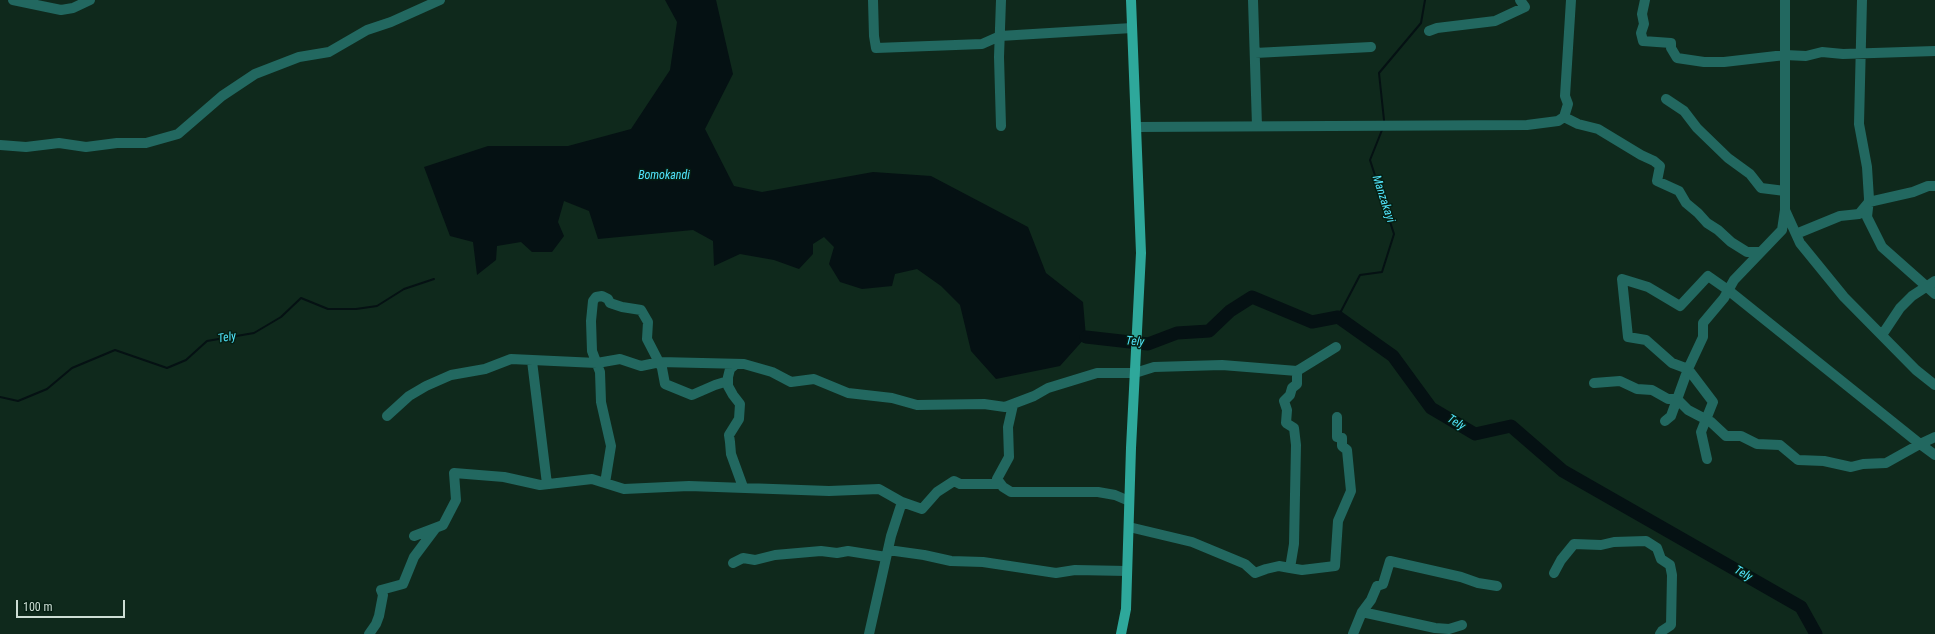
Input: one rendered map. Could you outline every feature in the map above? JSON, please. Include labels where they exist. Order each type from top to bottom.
[{"type":"main road","points":[[1123,634],[1126,609],[1141,253],[1131,0]]},
{"type":"street","points":[[13,0],[61,10],[73,8],[90,0]]},
{"type":"street","points":[[0,145],[26,147],[59,143],[86,147],[117,142],[146,143],[178,134],[222,96],[255,74],[299,57],[329,52],[367,30],[391,22],[440,0]]},
{"type":"street","points":[[873,0],[874,36],[876,48],[982,44],[1000,36],[1132,28]]},
{"type":"street","points":[[1001,0],[1001,126]]},
{"type":"street","points":[[1253,0],[1257,126]]},
{"type":"street","points":[[1429,31],[1437,28],[1495,21],[1525,7],[1520,0]]},
{"type":"street","points":[[1136,126],[1527,125],[1558,121],[1564,117],[1568,104],[1565,96],[1571,0]]},
{"type":"street","points":[[1645,0],[1642,14],[1644,24],[1641,33],[1643,40],[1671,42],[1671,48],[1677,58],[1704,62],[1724,62],[1785,55],[1806,56],[1822,52],[1843,54],[1859,52],[1935,51]]},
{"type":"street","points":[[1666,421],[1671,416],[1688,369],[1703,337],[1703,323],[1724,298],[1734,280],[1759,252],[1782,230],[1785,210],[1785,0]]},
{"type":"street","points":[[1862,0],[1863,16],[1859,52],[1859,124],[1867,167],[1869,202],[1867,217],[1882,247],[1935,294]]},
{"type":"street","points":[[1255,53],[1371,47]]},
{"type":"street","points":[[1666,99],[1684,111],[1697,128],[1728,158],[1750,174],[1761,188],[1785,191]]},
{"type":"street","points":[[1564,117],[1578,124],[1598,129],[1640,155],[1654,161],[1660,166],[1657,181],[1679,191],[1686,203],[1707,223],[1718,230],[1731,242],[1747,252],[1759,252]]},
{"type":"street","points":[[1796,234],[1840,216],[1859,214],[1869,202],[1914,192],[1928,186],[1935,186]]},
{"type":"street","points":[[1785,210],[1800,243],[1844,297],[1916,370],[1935,385]]},
{"type":"street","points":[[1707,459],[1702,432],[1713,402],[1688,369],[1672,363],[1646,340],[1628,337],[1622,279],[1648,287],[1680,306],[1708,276],[1728,290],[1935,455]]},
{"type":"street","points":[[1882,335],[1900,308],[1912,296],[1935,280]]},
{"type":"street","points":[[605,483],[611,446],[601,402],[600,372],[592,350],[593,301],[596,297],[602,296],[608,299],[610,303],[622,307],[641,310],[648,322],[648,339],[660,362],[665,384],[692,396],[711,387],[728,382]]},
{"type":"street","points":[[387,416],[409,396],[426,386],[451,375],[485,369],[511,359],[597,363],[620,359],[641,366],[660,362],[736,364],[772,372],[792,382],[814,379],[848,393],[892,398],[917,405],[984,404],[1005,408],[1034,396],[1048,388],[1097,373],[1135,373],[1154,367],[1222,365],[1296,371],[1336,347]]},
{"type":"street","points":[[532,361],[547,484]]},
{"type":"street","points":[[736,364],[730,369],[728,382],[733,395],[740,404],[739,420],[729,435],[731,454],[743,487]]},
{"type":"street","points":[[1290,568],[1294,544],[1296,445],[1294,428],[1286,423],[1287,410],[1284,401],[1290,395],[1292,388],[1297,384],[1296,371]]},
{"type":"street","points":[[1594,383],[1620,381],[1637,389],[1652,390],[1668,400],[1677,399]]},
{"type":"street","points":[[1677,399],[1688,410],[1712,422],[1726,436],[1740,436],[1757,444],[1780,445],[1798,460],[1824,461],[1851,467],[1863,464],[1886,463],[1935,437]]},
{"type":"street","points":[[1013,405],[1008,427],[1009,457],[997,479],[1000,484],[1010,492],[1098,492],[1115,495],[1130,500]]},
{"type":"street","points":[[1129,527],[1192,542],[1245,564],[1255,573],[1280,566],[1302,570],[1335,566],[1338,521],[1351,491],[1347,450],[1342,446],[1342,438],[1337,436],[1337,416]]},
{"type":"street","points":[[414,536],[443,525],[456,500],[454,473],[504,477],[540,485],[592,479],[624,489],[743,487],[829,491],[879,489],[902,502],[922,509],[937,492],[954,481],[960,484],[1000,484]]},
{"type":"street","points":[[869,634],[887,554],[902,502]]},
{"type":"street","points":[[369,634],[376,624],[379,616],[383,595],[381,590],[403,584],[414,557],[436,528]]},
{"type":"street","points":[[1554,573],[1561,560],[1574,544],[1600,545],[1614,542],[1646,541],[1657,548],[1661,559],[1670,565],[1672,575],[1671,625],[1660,634]]},
{"type":"street","points":[[733,563],[743,558],[755,560],[775,554],[821,551],[837,553],[848,551],[924,555],[951,561],[983,562],[1056,573],[1076,570],[1127,572]]},
{"type":"street","points":[[1353,634],[1362,612],[1371,600],[1377,586],[1383,584],[1390,561],[1462,577],[1478,583],[1497,586]]},
{"type":"street","points":[[1362,612],[1435,628],[1449,629],[1462,625]]},
{"type":"water","name":"Bomokandi","points":[[665,0],[716,0],[733,74],[705,129],[734,186],[762,192],[873,172],[931,176],[1028,227],[1046,273],[1083,302],[1086,337],[1060,366],[996,379],[971,351],[960,305],[941,286],[917,269],[895,274],[892,286],[862,289],[840,282],[829,264],[834,247],[824,237],[813,244],[813,254],[799,269],[774,260],[740,254],[714,266],[713,241],[693,230],[598,239],[589,211],[564,201],[558,222],[564,236],[552,252],[532,252],[521,242],[497,246],[496,260],[477,275],[473,242],[450,236],[424,167],[488,146],[568,146],[631,129],[670,70],[677,22]]},
{"type":"waterway","name":"Manzakayi","points":[[1384,120],[1379,73],[1421,23],[1425,0]]},
{"type":"waterway","name":"Manzakayi","points":[[1338,317],[1360,275],[1382,272],[1394,234],[1370,160],[1382,130]]},
{"type":"waterway","name":"Tely","points":[[0,397],[18,401],[47,389],[72,368],[115,350],[167,368],[186,360],[207,341],[254,333],[281,317],[301,298],[328,309],[356,309],[377,306],[404,289],[434,279]]},
{"type":"waterway","name":"Tely","points":[[1086,337],[1148,344],[1177,333],[1209,331],[1230,311],[1252,297],[1312,322],[1338,317],[1393,356],[1431,408],[1475,434],[1511,426],[1563,471],[1801,607],[1816,634]]}]
